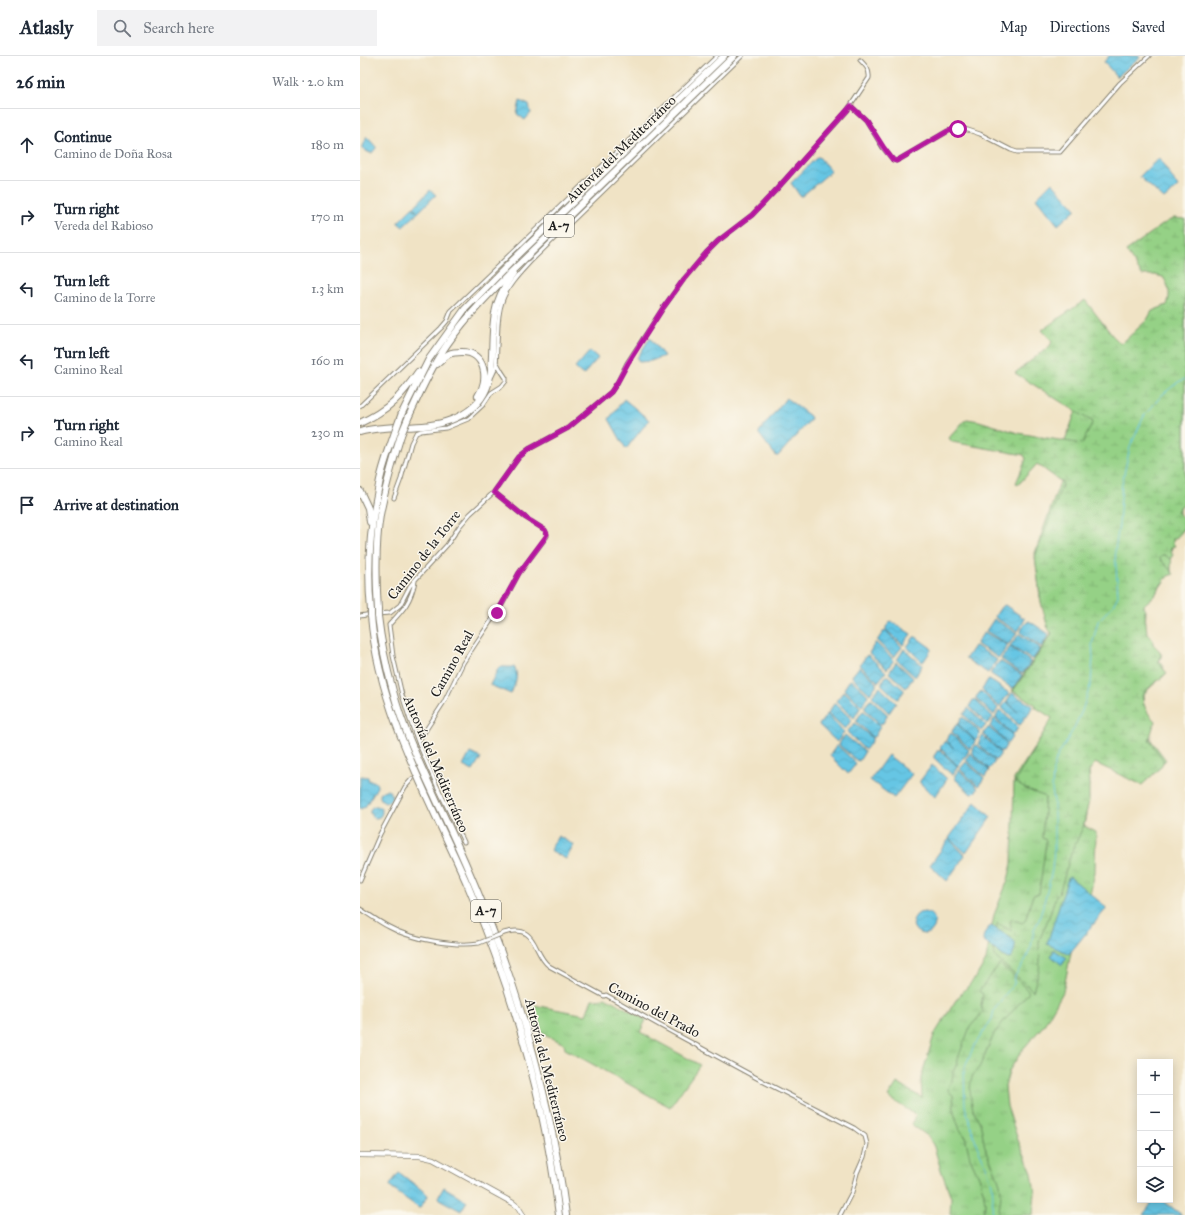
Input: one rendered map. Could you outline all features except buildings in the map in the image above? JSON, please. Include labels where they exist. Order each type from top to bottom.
[{"type":"highway","name":"Autovía del Mediterráneo","points":[[559,1215],[545,1131],[518,1024],[476,907],[411,760],[396,722],[381,676],[371,614],[369,574],[371,532],[379,484],[402,413],[429,359],[465,309],[724,56]]},
{"type":"highway","name":"Autovía del Mediterráneo","points":[[566,1215],[548,1110],[523,1018],[505,962],[486,912],[417,757],[393,692],[386,663],[378,613],[376,566],[380,516],[388,479],[401,435],[409,416],[440,356],[465,321],[480,303],[522,261],[734,56]]},
{"type":"highway","points":[[360,432],[381,428],[434,425],[465,413],[477,403],[486,390],[495,365],[495,312],[498,301],[508,281],[522,261]]},
{"type":"highway","points":[[360,427],[382,424],[414,423],[454,415],[466,408],[475,400],[481,391],[485,375],[480,363],[472,354],[465,352],[454,352],[448,354],[433,368]]},
{"type":"highway","points":[[360,423],[395,402],[429,359]]},
{"type":"highway","points":[[360,491],[368,508],[371,532]]},
{"type":"main road","points":[[360,1155],[420,1156],[433,1159],[513,1203],[518,1207],[523,1215]]},
{"type":"street","points":[[360,406],[441,328],[447,321],[451,311],[717,56]]},
{"type":"street","points":[[494,348],[502,301],[515,279],[742,56]]},
{"type":"street","points":[[851,106],[866,120],[884,148],[893,160],[896,161],[948,131],[958,129],[968,130],[980,134],[1017,152],[1060,152],[1120,83],[1149,56]]},
{"type":"street","name":"Camino de la Torre","points":[[360,616],[390,613],[396,609],[404,600],[410,586],[447,545],[459,526],[494,492],[519,457],[529,449],[568,428],[611,392],[663,308],[684,279],[718,241],[752,215],[851,106],[870,74],[868,69],[860,60]]},
{"type":"street","points":[[495,365],[502,372]]},
{"type":"street","points":[[394,498],[411,443],[416,433],[421,430],[446,428],[468,419],[483,405],[491,393],[505,383],[506,378],[495,365]]},
{"type":"street","points":[[492,376],[502,372]]},
{"type":"street","name":"Camino Real","points":[[418,742],[444,702],[463,663],[504,603],[519,573],[547,536],[545,530],[526,518],[494,492]]},
{"type":"street","points":[[415,580],[408,604],[389,625],[389,628],[402,695],[418,742],[464,842]]},
{"type":"street","points":[[360,880],[380,834],[405,788],[412,779]]},
{"type":"street","name":"Camino del Prado","points":[[360,910],[390,928],[433,941],[467,944],[479,943],[511,931],[527,934],[535,942],[542,959],[549,966],[604,996],[606,995],[766,1083],[854,1128],[866,1138],[867,1144],[852,1192],[840,1215]]},
{"type":"green space","points":[[1174,218],[1185,219],[1185,502],[1177,511],[1185,521],[1185,527],[1173,538],[1173,543],[1175,546],[1171,547],[1170,549],[1173,555],[1170,559],[1165,555],[1162,555],[1160,559],[1174,574],[1168,576],[1158,588],[1156,594],[1144,605],[1147,633],[1153,640],[1153,644],[1159,650],[1161,656],[1158,663],[1167,673],[1144,692],[1142,696],[1146,710],[1155,721],[1149,740],[1164,761],[1160,768],[1142,785],[1095,763],[1089,771],[1089,801],[1083,827],[1071,854],[1059,894],[1056,895],[1039,941],[1039,971],[1033,991],[994,956],[993,948],[1006,958],[1009,959],[1012,957],[1015,944],[1010,937],[997,930],[997,923],[1012,931],[1011,920],[1013,919],[1022,923],[1025,921],[1033,895],[1039,894],[1046,842],[1046,840],[1042,838],[1045,798],[1044,796],[1022,787],[1015,782],[1052,718],[1035,707],[1036,705],[1013,691],[1052,633],[1048,629],[1041,602],[1035,557],[1063,483],[1037,464],[1018,485],[1016,483],[1026,459],[1024,455],[952,442],[949,438],[967,419],[979,421],[1018,433],[1082,444],[1093,422],[1015,373],[1050,346],[1052,341],[1042,330],[1085,300],[1112,335],[1121,344],[1147,320],[1152,311],[1167,305],[1169,290],[1163,277],[1155,275],[1142,275],[1126,251]]},
{"type":"green space","points":[[1185,281],[1185,503],[1179,510],[1179,514],[1185,520],[1185,524],[1182,532],[1172,542],[1171,571],[1154,596],[1143,604],[1146,611],[1144,641],[1155,647],[1162,655],[1162,658],[1159,660],[1163,668],[1164,676],[1149,688],[1145,693],[1143,702],[1153,725],[1150,729],[1151,740],[1166,760],[1156,770],[1093,759],[1094,764],[1089,769],[1090,783],[1087,791],[1089,797],[1084,826],[1096,832],[1095,872],[1088,904],[1074,938],[1063,992],[1044,1025],[1023,1049],[1009,1071],[1005,1086],[1007,1106],[1018,1140],[1032,1173],[1035,1193],[1033,1215],[950,1215],[951,1197],[934,1147],[929,1137],[911,1124],[916,1115],[888,1097],[897,1083],[922,1098],[921,1078],[934,1035],[956,1000],[976,977],[986,960],[994,915],[1008,880],[1012,863],[1014,779],[1055,715],[1012,691],[1051,634],[1040,597],[1035,553],[1061,479],[1064,444],[1074,416],[1096,376],[1167,320]]},
{"type":"green space","points":[[1000,964],[1029,992],[994,1034],[979,1068],[975,1072],[971,1081],[970,1093],[973,1109],[980,1123],[986,1149],[1001,1188],[998,1215],[983,1215],[985,1203],[980,1179],[970,1158],[965,1136],[960,1130],[954,1113],[953,1095],[948,1091],[949,1085],[952,1081],[953,1072],[970,1027],[983,1012],[981,1006],[983,994],[979,991]]},
{"type":"green space","points":[[605,997],[646,1020],[640,1032],[700,1065],[670,1107],[565,1049],[564,1044],[533,1028],[528,1004],[586,1015],[592,999],[600,1000]]},
{"type":"water","points":[[1109,56],[1141,56],[1117,77],[1104,62]]},
{"type":"water","points":[[520,101],[529,105],[531,113],[525,120],[517,114]]},
{"type":"water","points":[[367,137],[376,147],[372,153],[362,149]]},
{"type":"water","points":[[817,157],[819,157],[830,172],[802,196],[800,196],[791,183]]},
{"type":"water","points":[[1159,158],[1178,187],[1164,199],[1140,177]]},
{"type":"water","points":[[1052,182],[1076,209],[1058,225],[1036,198]]},
{"type":"water","points":[[430,190],[436,195],[403,227],[398,223],[413,207],[417,211],[414,207]]},
{"type":"water","points":[[650,338],[664,356],[651,361],[639,362],[637,358]]},
{"type":"water","points":[[590,351],[598,358],[583,375],[575,368]]},
{"type":"water","points":[[786,398],[810,416],[811,419],[778,456],[776,456],[759,432]]},
{"type":"water","points":[[624,399],[649,420],[626,449],[609,419]]},
{"type":"water","points":[[1005,605],[1025,619],[1019,630],[1017,631],[996,618],[995,616],[1001,607]]},
{"type":"water","points":[[994,619],[1017,633],[1009,644],[986,631]]},
{"type":"water","points":[[891,621],[911,634],[903,645],[886,630],[886,627]]},
{"type":"water","points":[[1029,621],[1049,634],[1042,646],[1021,633],[1026,623]]},
{"type":"water","points":[[886,631],[902,647],[894,657],[877,641],[883,632]]},
{"type":"water","points":[[984,632],[1007,645],[999,658],[978,645],[977,643]]},
{"type":"water","points":[[1019,634],[1039,647],[1040,649],[1033,659],[1010,646]]},
{"type":"water","points":[[914,637],[931,648],[922,662],[907,647]]},
{"type":"water","points":[[875,643],[894,660],[887,669],[869,653]]},
{"type":"water","points":[[974,646],[997,660],[988,673],[966,659]]},
{"type":"water","points":[[1010,647],[1030,661],[1023,673],[1001,659]]},
{"type":"water","points":[[904,649],[922,665],[916,676],[914,676],[897,660]]},
{"type":"water","points":[[868,655],[886,672],[878,682],[860,665]]},
{"type":"water","points":[[1000,661],[1022,675],[1012,688],[991,674]]},
{"type":"water","points":[[896,662],[913,678],[906,688],[889,673]]},
{"type":"water","points":[[499,667],[514,667],[516,670],[516,680],[511,694],[490,685]]},
{"type":"water","points":[[859,667],[877,683],[870,694],[852,676]]},
{"type":"water","points":[[886,676],[888,676],[904,690],[898,699],[882,685]]},
{"type":"water","points":[[852,680],[868,695],[862,706],[844,689],[849,681]]},
{"type":"water","points":[[990,680],[1009,693],[1000,706],[998,706],[982,690],[987,681]]},
{"type":"water","points":[[880,687],[896,703],[889,713],[872,696]]},
{"type":"water","points":[[844,691],[860,707],[854,718],[836,701]]},
{"type":"water","points":[[981,691],[998,708],[994,715],[976,699]]},
{"type":"water","points":[[1012,693],[1032,707],[1027,717],[1023,717],[1024,720],[1020,725],[1002,708],[1007,702],[1020,714],[1007,701]]},
{"type":"water","points":[[870,700],[872,700],[887,714],[883,723],[879,724],[865,709],[865,706]]},
{"type":"water","points":[[973,700],[975,700],[993,717],[988,723],[986,723],[970,707]]},
{"type":"water","points":[[834,704],[836,704],[852,720],[845,729],[828,713]]},
{"type":"water","points":[[968,708],[986,725],[981,731],[964,715]]},
{"type":"water","points":[[864,711],[880,727],[874,737],[872,737],[856,721]]},
{"type":"water","points":[[999,711],[1001,711],[1018,727],[1015,733],[1012,734],[996,718]]},
{"type":"water","points":[[827,714],[844,732],[837,742],[819,725]]},
{"type":"water","points":[[962,717],[980,732],[976,740],[958,724]]},
{"type":"water","points":[[994,719],[1012,735],[1008,743],[990,726]]},
{"type":"water","points":[[855,723],[872,738],[872,741],[865,750],[847,732]]},
{"type":"water","points":[[956,725],[958,725],[975,741],[971,748],[969,748],[953,733],[952,731]]},
{"type":"water","points":[[989,727],[1007,744],[1003,751],[1000,751],[984,735],[984,732]]},
{"type":"water","points":[[951,733],[969,750],[958,766],[940,748],[945,741],[954,748],[946,740]]},
{"type":"water","points":[[845,735],[864,751],[859,761],[839,745]]},
{"type":"water","points":[[982,736],[1000,752],[1000,755],[996,760],[978,744]]},
{"type":"water","points":[[837,745],[856,763],[848,774],[830,756]]},
{"type":"water","points":[[976,745],[994,760],[994,763],[989,769],[972,753],[972,750]]},
{"type":"water","points":[[938,750],[940,750],[957,766],[953,774],[951,774],[934,758]]},
{"type":"water","points":[[470,753],[481,758],[473,771],[463,766]]},
{"type":"water","points":[[970,753],[989,770],[985,777],[966,760]]},
{"type":"water","points":[[888,755],[912,774],[894,798],[870,780]]},
{"type":"water","points":[[966,762],[984,778],[978,786],[960,769]]},
{"type":"water","points":[[932,765],[947,779],[935,797],[920,783]]},
{"type":"water","points":[[958,771],[960,771],[977,787],[977,790],[973,794],[971,794],[955,779],[955,775]]},
{"type":"water","points":[[360,777],[368,777],[369,781],[375,782],[377,787],[365,807],[360,809]]},
{"type":"water","points":[[386,790],[390,792],[392,796],[390,800],[386,802],[382,800],[380,796],[382,792]]},
{"type":"water","points":[[975,802],[991,817],[966,853],[949,838]]},
{"type":"water","points":[[376,806],[380,808],[382,812],[380,816],[376,818],[372,816],[370,812],[372,808]]},
{"type":"water","points":[[558,836],[574,845],[566,859],[550,850]]},
{"type":"water","points":[[949,839],[965,855],[947,881],[930,865]]},
{"type":"water","points":[[1070,877],[1105,906],[1106,909],[1069,954],[1047,944],[1068,878]]},
{"type":"water","points":[[924,912],[932,915],[935,923],[932,931],[924,934],[916,931],[913,923],[916,915]]},
{"type":"water","points":[[991,926],[1007,935],[1014,941],[1015,948],[1013,956],[1009,959],[983,941],[985,932]]},
{"type":"water","points":[[1054,950],[1067,958],[1062,965],[1051,956]]},
{"type":"water","points":[[399,1173],[427,1194],[428,1196],[420,1208],[391,1188],[390,1185]]},
{"type":"water","points":[[444,1187],[467,1201],[461,1211],[439,1199],[438,1197]]},
{"type":"water","points":[[1152,1203],[1166,1203],[1182,1215],[1143,1215]]},
{"type":"waterway","points":[[992,1215],[992,1185],[987,1168],[977,1146],[965,1106],[964,1071],[974,1046],[992,1019],[994,1010],[1014,984],[1015,976],[1026,959],[1031,947],[1034,929],[1039,920],[1048,888],[1054,850],[1054,801],[1052,790],[1053,770],[1057,757],[1082,711],[1091,683],[1093,657],[1092,645],[1098,621],[1113,605],[1118,596],[1115,550],[1119,525],[1122,483],[1130,447],[1144,416],[1162,395],[1178,382],[1185,379]]},
{"type":"route","points":[[497,613],[504,603],[519,573],[547,534],[545,530],[516,511],[494,492],[519,457],[529,449],[568,428],[611,392],[663,308],[684,279],[706,253],[718,241],[752,215],[851,106],[866,120],[890,158],[896,161],[948,131],[958,129]]}]
